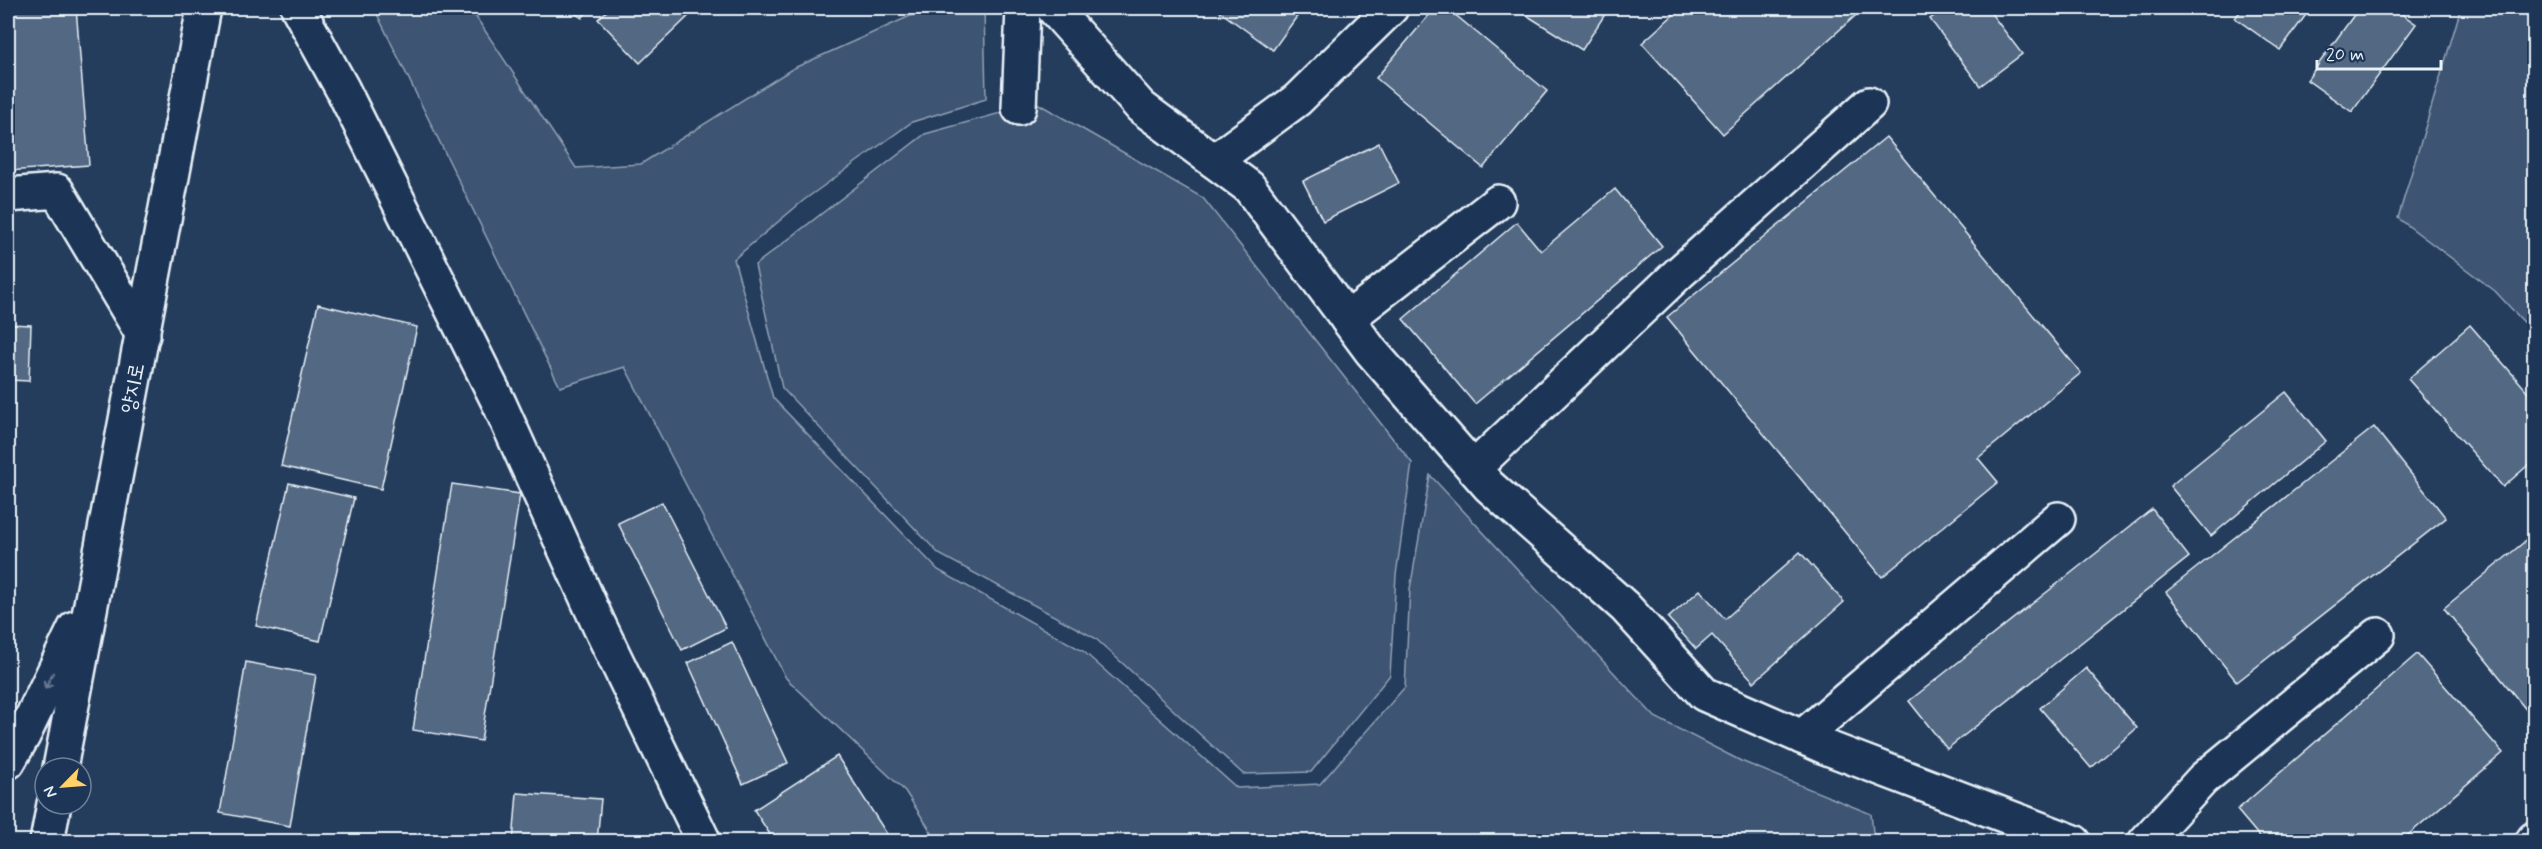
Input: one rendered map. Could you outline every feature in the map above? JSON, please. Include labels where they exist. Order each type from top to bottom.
[{"type":"street","name":"양지로","points":[[62,756],[204,8]]},
{"type":"street","points":[[298,8],[343,90],[494,392],[599,625],[704,842]]},
{"type":"street","points":[[1019,108],[1023,8]]},
{"type":"street","points":[[1053,8],[1141,108],[1249,187],[1371,351],[1489,486],[1625,607],[1704,694],[1802,737],[2074,842]]},
{"type":"street","points":[[1214,161],[1297,100],[1391,8]]},
{"type":"street","points":[[1474,468],[1679,273],[1869,104]]},
{"type":"street","points":[[8,195],[57,191],[143,335]]},
{"type":"street","points":[[1347,319],[1498,202]]},
{"type":"street","points":[[1802,737],[2058,519]]},
{"type":"street","points":[[8,762],[93,591]]},
{"type":"street","points":[[2145,842],[2203,779],[2378,635]]},
{"type":"street","points":[[47,842],[52,816]]},
{"type":"shaded area","points":[[374,8],[470,8],[576,168],[641,164],[792,69],[928,8],[984,8],[986,99],[912,122],[804,200],[734,259],[773,398],[938,570],[1083,651],[1237,788],[1320,784],[1405,687],[1410,589],[1430,475],[1655,717],[1741,761],[1871,814],[1874,841],[937,841],[905,791],[786,678],[625,367],[560,387]]},
{"type":"shaded area","points":[[2461,8],[2534,8],[2534,333],[2495,291],[2398,218]]},
{"type":"shaded area","points":[[1037,103],[1203,198],[1412,463],[1396,575],[1390,675],[1311,772],[1243,774],[1095,638],[939,554],[782,388],[755,265],[925,134]]},
{"type":"building","points":[[8,8],[76,8],[89,165],[8,171]]},
{"type":"building","points":[[567,8],[590,8],[582,18]]},
{"type":"building","points":[[610,8],[697,8],[640,63],[598,19]]},
{"type":"building","points":[[1215,8],[1303,8],[1273,50]]},
{"type":"building","points":[[1435,8],[1447,8],[1547,91],[1483,168],[1376,78]]},
{"type":"building","points":[[1515,8],[1609,8],[1582,50]]},
{"type":"building","points":[[1681,8],[1864,8],[1723,134],[1642,43]]},
{"type":"building","points":[[1945,8],[1987,8],[2022,54],[1980,86],[1930,19]]},
{"type":"building","points":[[2243,8],[2311,8],[2280,50],[2235,18]]},
{"type":"building","points":[[2359,8],[2393,8],[2416,24],[2352,112],[2307,80]]},
{"type":"building","points":[[1886,137],[2081,373],[1978,458],[1998,482],[1882,577],[1667,317]]},
{"type":"building","points":[[1379,143],[1399,183],[1323,221],[1303,181]]},
{"type":"building","points":[[1615,189],[1662,246],[1475,404],[1403,319],[1517,222],[1541,251]]},
{"type":"building","points":[[8,244],[13,244],[12,305],[8,305]]},
{"type":"building","points":[[318,304],[417,327],[381,489],[281,466]]},
{"type":"building","points":[[8,324],[31,325],[29,381],[8,380]]},
{"type":"building","points":[[2470,325],[2534,399],[2534,460],[2503,487],[2408,379]]},
{"type":"building","points":[[2286,392],[2326,441],[2211,536],[2170,486]]},
{"type":"building","points":[[2374,427],[2446,518],[2237,682],[2166,592]]},
{"type":"building","points":[[289,483],[354,498],[320,641],[256,626]]},
{"type":"building","points":[[452,484],[520,494],[481,741],[413,730]]},
{"type":"building","points":[[662,502],[726,628],[682,650],[618,523]]},
{"type":"building","points":[[2152,509],[2189,557],[1947,749],[1909,701]]},
{"type":"building","points":[[2534,534],[2534,716],[2532,717],[2444,608]]},
{"type":"building","points":[[1800,552],[1844,602],[1754,682],[1712,635],[1696,649],[1668,618],[1700,590],[1725,619]]},
{"type":"building","points":[[732,642],[788,763],[743,784],[688,663]]},
{"type":"building","points":[[2417,654],[2503,753],[2400,842],[2360,842],[2355,835],[2348,842],[2264,842],[2237,810]]},
{"type":"building","points":[[246,662],[316,675],[290,826],[220,813]]},
{"type":"building","points":[[2086,668],[2137,728],[2091,768],[2040,708]]},
{"type":"building","points":[[837,756],[892,842],[775,842],[754,810]]},
{"type":"building","points":[[517,793],[601,799],[597,842],[513,842]]}]
